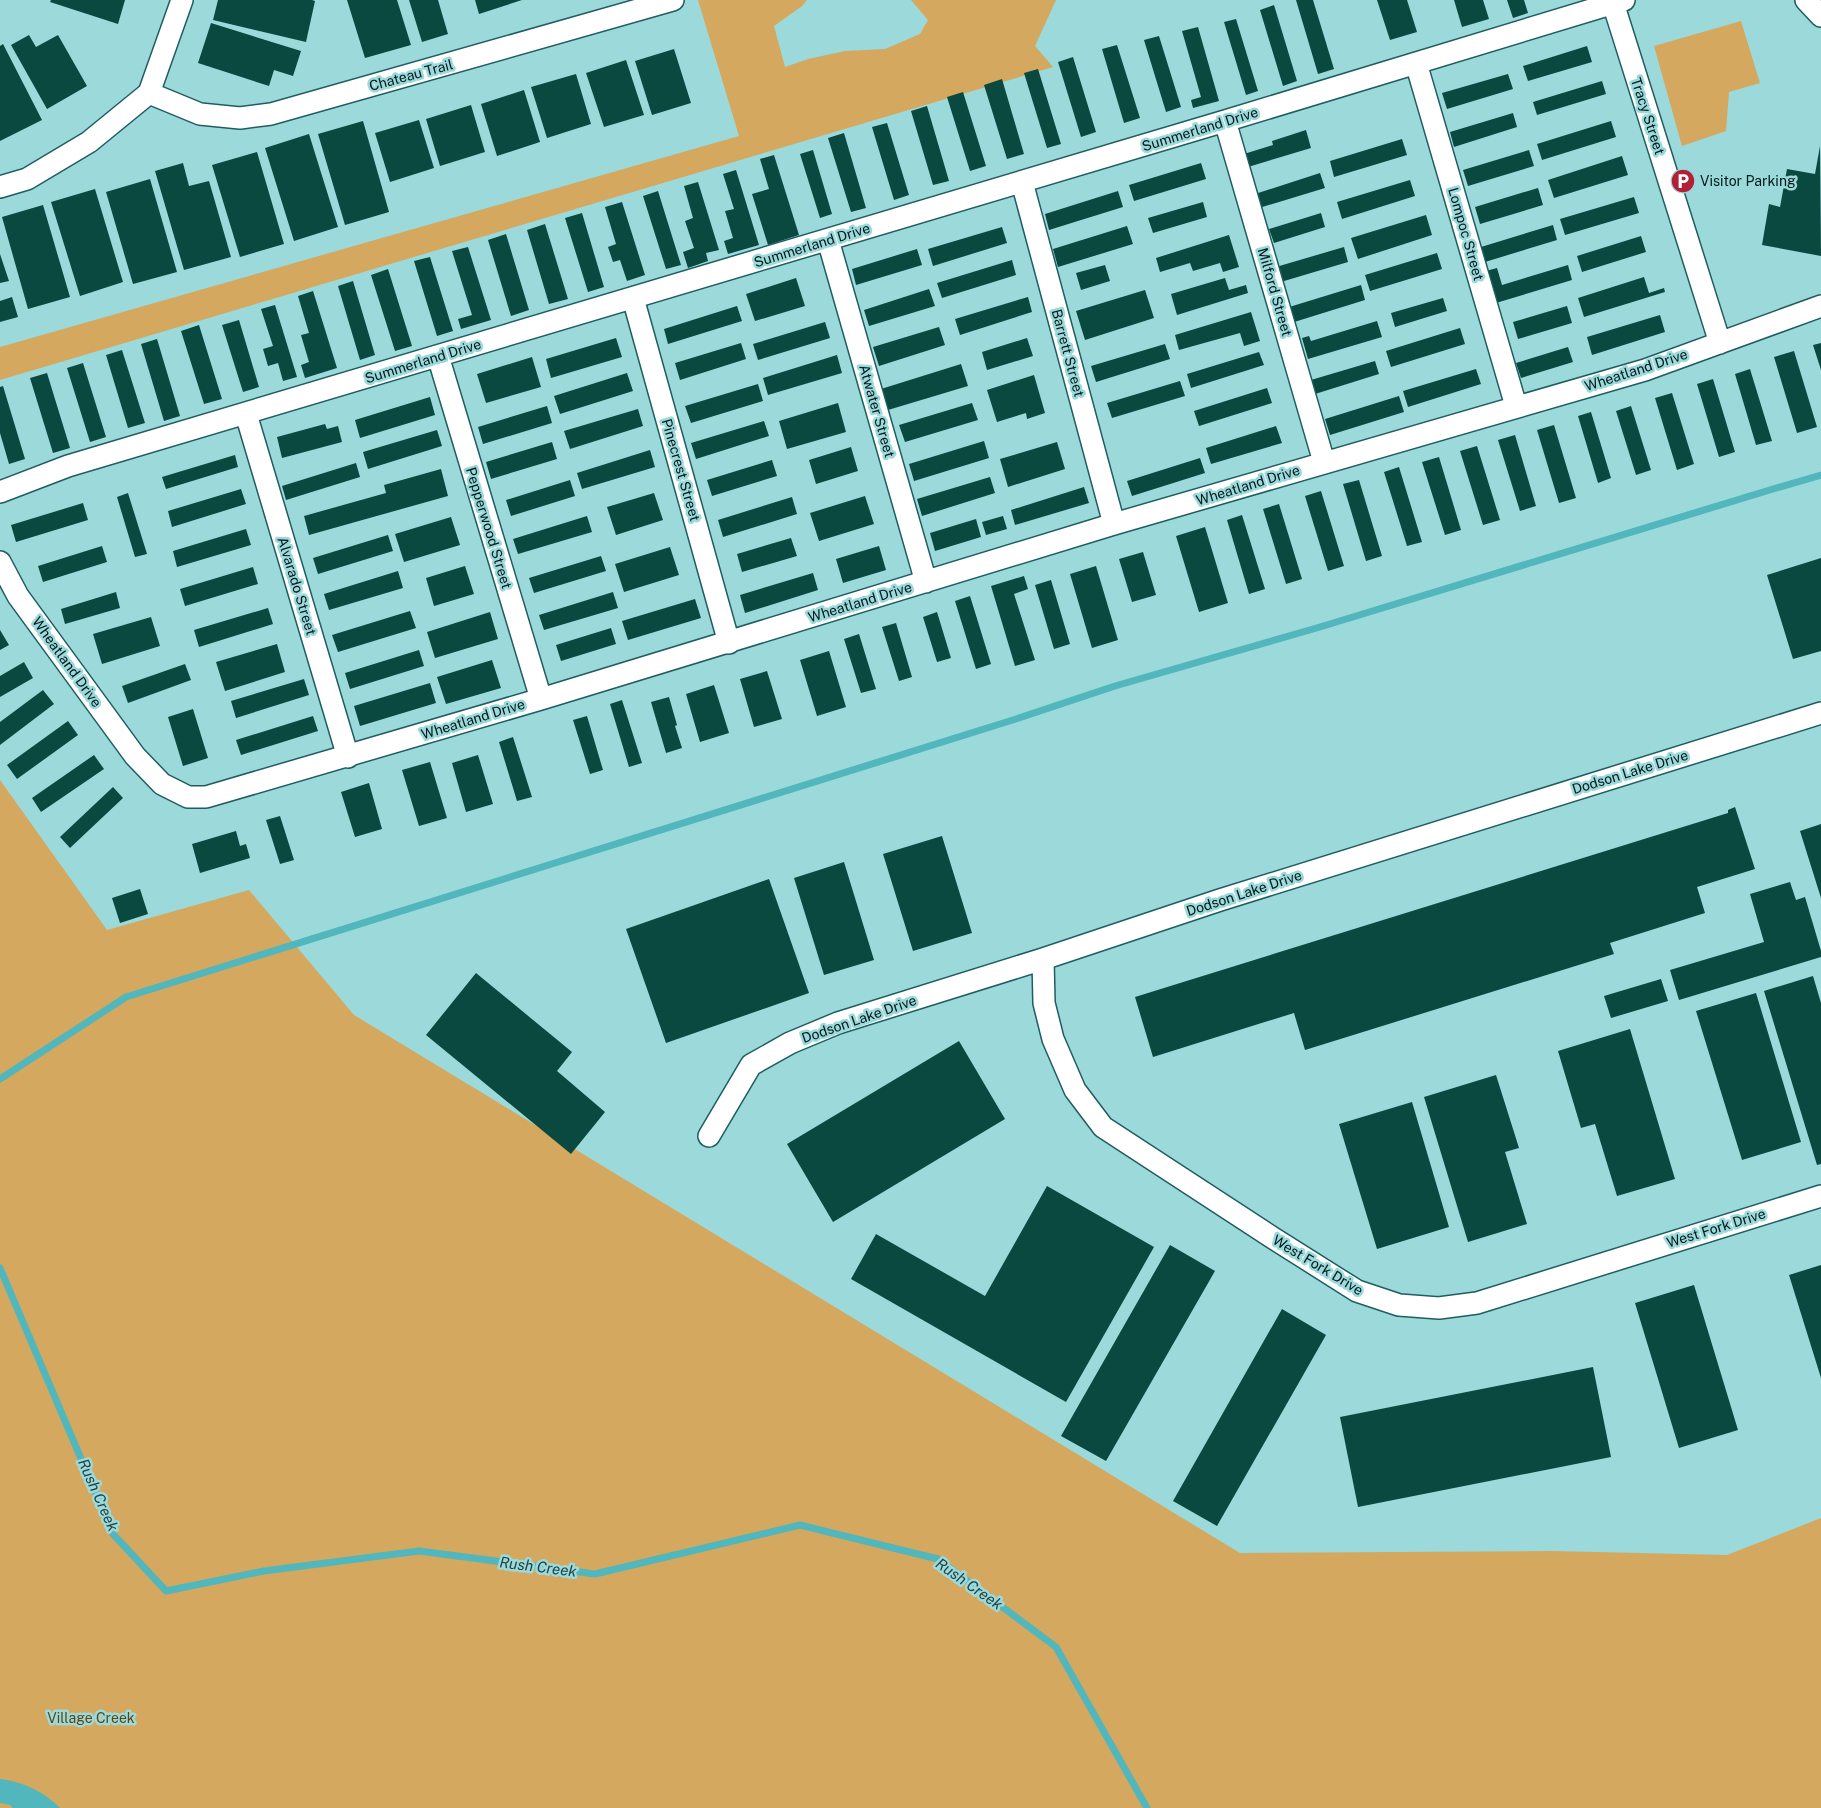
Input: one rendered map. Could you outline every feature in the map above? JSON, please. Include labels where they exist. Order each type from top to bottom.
[{"type":"street","points":[[0,187],[27,179],[89,142],[149,93],[182,0]]},
{"type":"street","name":"Chateau Trail","points":[[149,93],[200,114],[240,118],[271,114],[673,0]]},
{"type":"street","points":[[1806,0],[1821,16]]},
{"type":"street","name":"Summerland Drive","points":[[0,492],[68,466],[1022,182],[1618,2]]},
{"type":"street","name":"Tracy Street","points":[[1618,2],[1720,343]]},
{"type":"street","name":"Lompoc Street","points":[[1416,62],[1516,406]]},
{"type":"street","name":"Milford Street","points":[[1225,121],[1324,462]]},
{"type":"street","name":"Barrett Street","points":[[1022,182],[1114,524]]},
{"type":"street","name":"Atwater Street","points":[[828,240],[926,582]]},
{"type":"street","name":"Pinecrest Street","points":[[633,298],[729,642]]},
{"type":"street","name":"Wheatland Drive","points":[[0,562],[18,596],[135,756],[162,784],[175,792],[188,797],[206,797],[541,699],[1114,524],[1645,370],[1821,306]]},
{"type":"street","name":"Pepperwood Street","points":[[438,356],[541,699]]},
{"type":"street","name":"Alvarado Street","points":[[246,414],[348,757]]},
{"type":"street","name":"Dodson Lake Drive","points":[[709,1136],[751,1065],[790,1042],[838,1024],[1220,900],[1821,713]]},
{"type":"street","name":"West Fork Drive","points":[[1043,959],[1044,1003],[1053,1039],[1075,1090],[1102,1128],[1358,1291],[1399,1305],[1439,1308],[1477,1303],[1821,1196]]},
{"type":"green space","points":[[698,0],[807,0],[802,6],[774,26],[785,67],[808,59],[845,51],[885,49],[920,34],[928,20],[911,0],[1056,0],[1035,46],[1053,67],[0,380],[0,347],[739,136]]},
{"type":"green space","points":[[1741,21],[1760,83],[1729,92],[1726,131],[1682,146],[1654,46]]},
{"type":"green space","name":"Village Creek","points":[[0,780],[107,930],[249,890],[354,1015],[1240,1553],[1552,1551],[1727,1555],[1821,1518],[1821,1808],[0,1808]]},
{"type":"water","points":[[0,1779],[32,1788],[60,1808],[13,1808],[10,1805],[0,1803]]},
{"type":"building","points":[[51,0],[125,0],[118,24],[50,2]]},
{"type":"building","points":[[218,0],[315,1],[306,42],[213,20]]},
{"type":"building","points":[[347,0],[397,0],[411,45],[365,58]]},
{"type":"building","points":[[409,0],[438,0],[448,34],[422,42]]},
{"type":"building","points":[[475,0],[522,0],[479,14]]},
{"type":"building","points":[[1296,0],[1313,0],[1334,69],[1318,74]]},
{"type":"building","points":[[1377,0],[1407,0],[1417,32],[1390,40]]},
{"type":"building","points":[[1454,0],[1483,0],[1489,19],[1462,27]]},
{"type":"building","points":[[1507,0],[1524,0],[1528,13],[1513,18]]},
{"type":"building","points":[[1274,5],[1297,81],[1283,86],[1260,10]]},
{"type":"building","points":[[1236,19],[1258,91],[1246,95],[1224,22]]},
{"type":"building","points":[[211,23],[301,51],[293,76],[274,70],[269,86],[198,63]]},
{"type":"building","points":[[1198,27],[1219,101],[1193,108],[1191,100],[1201,97],[1182,31]]},
{"type":"building","points":[[29,35],[36,47],[58,35],[87,86],[47,109],[11,45]]},
{"type":"building","points":[[1159,36],[1181,107],[1166,112],[1144,40]]},
{"type":"building","points":[[3,44],[42,120],[0,141],[0,46]]},
{"type":"building","points":[[1117,45],[1140,118],[1124,123],[1102,49]]},
{"type":"building","points":[[1587,46],[1592,62],[1528,81],[1523,66]]},
{"type":"building","points":[[674,49],[691,103],[652,115],[635,61]]},
{"type":"building","points":[[1073,57],[1096,132],[1081,137],[1058,62]]},
{"type":"building","points":[[626,60],[644,115],[604,127],[586,73]]},
{"type":"building","points":[[1038,69],[1061,144],[1047,148],[1024,73]]},
{"type":"building","points":[[576,74],[591,124],[547,138],[531,87]]},
{"type":"building","points":[[1508,74],[1513,89],[1447,109],[1442,93]]},
{"type":"building","points":[[1002,79],[1024,154],[1007,159],[984,85]]},
{"type":"building","points":[[1602,81],[1606,94],[1537,115],[1533,102]]},
{"type":"building","points":[[524,90],[540,142],[497,156],[481,104]]},
{"type":"building","points":[[963,92],[986,166],[970,171],[947,97]]},
{"type":"building","points":[[471,105],[485,152],[440,166],[426,119]]},
{"type":"building","points":[[927,106],[949,181],[933,185],[911,111]]},
{"type":"building","points":[[1513,113],[1517,127],[1454,147],[1450,132]]},
{"type":"building","points":[[419,120],[434,168],[390,182],[375,133]]},
{"type":"building","points":[[363,121],[389,212],[345,225],[318,134]]},
{"type":"building","points":[[1611,121],[1616,137],[1542,160],[1537,144]]},
{"type":"building","points":[[887,123],[909,195],[894,200],[872,127]]},
{"type":"building","points":[[1306,130],[1311,148],[1248,167],[1244,154],[1273,145],[1272,141]]},
{"type":"building","points":[[844,133],[866,208],[851,212],[828,138]]},
{"type":"building","points":[[309,134],[338,227],[294,241],[265,148]]},
{"type":"building","points":[[1402,139],[1407,155],[1334,177],[1330,161]]},
{"type":"building","points":[[1820,146],[1821,256],[1762,245],[1769,204],[1780,207],[1787,169],[1815,174]]},
{"type":"building","points":[[813,150],[832,214],[820,218],[800,154]]},
{"type":"building","points":[[1529,150],[1534,166],[1468,186],[1463,170]]},
{"type":"building","points":[[257,152],[284,244],[240,257],[212,165]]},
{"type":"building","points":[[774,155],[799,235],[768,245],[752,194],[769,189],[760,159]]},
{"type":"building","points":[[1622,156],[1628,175],[1554,198],[1548,180]]},
{"type":"building","points":[[183,163],[189,186],[209,181],[231,257],[184,270],[155,171]]},
{"type":"building","points":[[1201,163],[1206,179],[1134,201],[1129,185]]},
{"type":"building","points":[[736,170],[759,245],[728,254],[724,241],[733,238],[725,211],[734,209],[723,174]]},
{"type":"building","points":[[1320,173],[1325,188],[1259,208],[1255,194]]},
{"type":"building","points":[[150,179],[177,272],[133,284],[106,192]]},
{"type":"building","points":[[1410,180],[1415,196],[1342,219],[1337,202]]},
{"type":"building","points":[[698,182],[719,250],[706,253],[708,261],[688,268],[683,252],[694,248],[685,221],[693,218],[684,186]]},
{"type":"building","points":[[1538,188],[1543,205],[1480,224],[1475,207]]},
{"type":"building","points":[[95,189],[123,282],[80,296],[51,202]]},
{"type":"building","points":[[658,191],[681,265],[666,269],[643,196]]},
{"type":"building","points":[[1118,191],[1123,207],[1049,230],[1045,214]]},
{"type":"building","points":[[1634,197],[1639,213],[1565,235],[1560,219]]},
{"type":"building","points":[[622,202],[645,275],[627,281],[620,260],[613,262],[608,247],[616,244],[605,207]]},
{"type":"building","points":[[1203,202],[1207,217],[1153,233],[1148,218]]},
{"type":"building","points":[[43,205],[70,297],[28,309],[2,217]]},
{"type":"building","points":[[582,213],[604,287],[588,292],[565,218]]},
{"type":"building","points":[[1321,213],[1325,227],[1274,243],[1269,229]]},
{"type":"building","points":[[1426,215],[1432,235],[1358,259],[1351,238]]},
{"type":"building","points":[[545,224],[568,299],[549,304],[527,230]]},
{"type":"building","points":[[1553,225],[1557,240],[1485,262],[1481,247]]},
{"type":"building","points":[[1127,226],[1133,244],[1058,267],[1053,249]]},
{"type":"building","points":[[1002,227],[1007,243],[933,266],[928,249]]},
{"type":"building","points":[[506,234],[529,310],[511,316],[488,240]]},
{"type":"building","points":[[1229,235],[1239,267],[1223,272],[1220,263],[1193,271],[1190,263],[1160,272],[1156,258]]},
{"type":"building","points":[[1641,236],[1646,252],[1582,272],[1577,256]]},
{"type":"building","points":[[468,247],[491,320],[461,329],[458,319],[472,315],[452,251]]},
{"type":"building","points":[[1344,247],[1348,262],[1274,284],[1269,269]]},
{"type":"building","points":[[917,249],[922,265],[856,285],[852,269]]},
{"type":"building","points":[[1437,253],[1442,269],[1370,291],[1365,275]]},
{"type":"building","points":[[0,254],[9,281],[0,283]]},
{"type":"building","points":[[430,257],[453,331],[437,336],[414,261]]},
{"type":"building","points":[[1012,260],[1016,275],[942,298],[937,283]]},
{"type":"building","points":[[1105,265],[1110,281],[1081,290],[1076,273]]},
{"type":"building","points":[[1568,265],[1572,280],[1496,303],[1486,271],[1497,268],[1502,285]]},
{"type":"building","points":[[388,269],[412,346],[395,351],[371,275]]},
{"type":"building","points":[[1644,277],[1649,293],[1664,288],[1665,292],[1584,317],[1578,298]]},
{"type":"building","points":[[796,278],[805,306],[755,321],[746,294]]},
{"type":"building","points":[[1225,278],[1229,290],[1246,285],[1248,293],[1177,315],[1171,294]]},
{"type":"building","points":[[353,281],[375,355],[360,360],[338,286]]},
{"type":"building","points":[[1361,285],[1365,300],[1291,323],[1286,308]]},
{"type":"building","points":[[929,289],[935,306],[869,326],[864,310]]},
{"type":"building","points":[[1145,290],[1154,318],[1085,340],[1076,311]]},
{"type":"building","points":[[313,291],[337,368],[305,378],[301,365],[309,362],[301,335],[309,333],[298,296]]},
{"type":"building","points":[[12,297],[18,317],[0,322],[0,301]]},
{"type":"building","points":[[1028,297],[1032,312],[960,335],[955,319]]},
{"type":"building","points":[[1443,298],[1447,311],[1395,327],[1391,313]]},
{"type":"building","points":[[275,305],[297,377],[283,381],[278,363],[268,366],[263,349],[273,346],[261,309]]},
{"type":"building","points":[[737,306],[742,321],[668,344],[664,329]]},
{"type":"building","points":[[1567,306],[1572,323],[1518,339],[1513,322]]},
{"type":"building","points":[[1251,312],[1260,341],[1244,346],[1240,333],[1179,350],[1175,335]]},
{"type":"building","points":[[1660,315],[1665,332],[1592,355],[1587,337]]},
{"type":"building","points":[[239,320],[259,387],[243,392],[222,325]]},
{"type":"building","points":[[1377,321],[1382,337],[1308,359],[1302,338],[1309,336],[1311,341]]},
{"type":"building","points":[[825,322],[830,338],[758,360],[753,344]]},
{"type":"building","points":[[199,325],[222,399],[204,404],[181,331]]},
{"type":"building","points":[[939,327],[945,345],[879,366],[873,347]]},
{"type":"building","points":[[1460,328],[1465,344],[1391,367],[1386,351]]},
{"type":"building","points":[[616,338],[622,357],[551,378],[546,359]]},
{"type":"building","points":[[1027,338],[1033,356],[987,370],[982,352]]},
{"type":"building","points":[[157,339],[180,416],[164,421],[141,344]]},
{"type":"building","points":[[741,343],[746,359],[680,380],[675,363]]},
{"type":"building","points":[[1821,343],[1821,370],[1813,345]]},
{"type":"building","points":[[1165,344],[1170,359],[1096,382],[1091,366]]},
{"type":"building","points":[[1568,347],[1573,362],[1521,378],[1516,363]]},
{"type":"building","points":[[122,350],[145,423],[128,428],[106,355]]},
{"type":"building","points":[[1794,351],[1817,427],[1797,433],[1774,357]]},
{"type":"building","points":[[1259,352],[1264,365],[1191,388],[1187,374]]},
{"type":"building","points":[[837,355],[842,373],[768,395],[763,378]]},
{"type":"building","points":[[532,357],[541,387],[486,403],[477,374]]},
{"type":"building","points":[[1375,361],[1379,374],[1315,394],[1311,380]]},
{"type":"building","points":[[83,363],[106,437],[90,442],[67,368]]},
{"type":"building","points":[[961,364],[968,386],[888,410],[881,389]]},
{"type":"building","points":[[1476,369],[1481,384],[1408,407],[1403,391]]},
{"type":"building","points":[[1750,369],[1772,441],[1756,445],[1735,374]]},
{"type":"building","points":[[47,373],[70,448],[53,453],[30,378]]},
{"type":"building","points":[[627,373],[633,391],[560,414],[554,396]]},
{"type":"building","points":[[1034,375],[1045,413],[1027,419],[1026,413],[997,422],[987,390]]},
{"type":"building","points":[[1713,379],[1735,452],[1719,457],[1697,384]]},
{"type":"building","points":[[1180,381],[1185,396],[1112,418],[1107,403]]},
{"type":"building","points":[[758,384],[763,401],[691,423],[685,406]]},
{"type":"building","points":[[3,386],[25,459],[9,464],[0,433],[0,387]]},
{"type":"building","points":[[1267,388],[1272,403],[1199,426],[1194,411]]},
{"type":"building","points":[[1672,393],[1694,464],[1677,470],[1655,398]]},
{"type":"building","points":[[1399,396],[1404,412],[1330,435],[1325,419]]},
{"type":"building","points":[[430,397],[435,415],[360,438],[355,420]]},
{"type":"building","points":[[838,403],[846,432],[787,449],[779,421]]},
{"type":"building","points":[[972,403],[978,420],[905,442],[899,425]]},
{"type":"building","points":[[547,406],[552,423],[483,444],[478,427]]},
{"type":"building","points":[[1631,406],[1651,470],[1636,475],[1616,411]]},
{"type":"building","points":[[638,409],[643,426],[570,449],[564,431]]},
{"type":"building","points":[[1591,412],[1611,478],[1598,483],[1578,416]]},
{"type":"building","points":[[764,421],[769,436],[696,459],[691,443]]},
{"type":"building","points":[[325,424],[327,429],[338,426],[342,442],[282,458],[277,437]]},
{"type":"building","points":[[1554,425],[1576,498],[1559,503],[1537,430]]},
{"type":"building","points":[[1276,426],[1282,443],[1211,464],[1206,448]]},
{"type":"building","points":[[437,430],[442,446],[368,469],[363,452]]},
{"type":"building","points":[[1515,435],[1536,506],[1520,511],[1498,440]]},
{"type":"building","points":[[984,441],[989,458],[914,481],[909,464]]},
{"type":"building","points":[[552,442],[557,459],[491,479],[486,462]]},
{"type":"building","points":[[1057,442],[1065,469],[1008,487],[1000,459]]},
{"type":"building","points":[[1477,446],[1500,520],[1483,525],[1460,451]]},
{"type":"building","points":[[851,447],[858,471],[816,484],[809,460]]},
{"type":"building","points":[[650,450],[655,467],[582,489],[577,473]]},
{"type":"building","points":[[235,455],[238,467],[166,489],[162,477]]},
{"type":"building","points":[[1439,457],[1461,530],[1445,535],[1422,462]]},
{"type":"building","points":[[1200,458],[1205,473],[1132,496],[1127,481]]},
{"type":"building","points":[[772,460],[777,476],[712,496],[707,480]]},
{"type":"building","points":[[356,463],[360,477],[286,500],[282,486]]},
{"type":"building","points":[[1399,467],[1422,542],[1407,546],[1384,472]]},
{"type":"building","points":[[441,469],[448,496],[309,535],[304,516],[386,493],[384,485]]},
{"type":"building","points":[[990,477],[995,493],[922,516],[917,499]]},
{"type":"building","points":[[570,480],[575,496],[511,516],[506,500]]},
{"type":"building","points":[[1359,480],[1382,556],[1366,561],[1343,484]]},
{"type":"building","points":[[1084,487],[1089,503],[1015,525],[1011,510]]},
{"type":"building","points":[[241,489],[246,504],[172,527],[168,511]]},
{"type":"building","points":[[1321,491],[1344,566],[1328,571],[1305,496]]},
{"type":"building","points":[[128,493],[147,554],[135,557],[117,497]]},
{"type":"building","points":[[654,493],[663,520],[616,535],[607,507]]},
{"type":"building","points":[[865,496],[874,524],[819,541],[810,513]]},
{"type":"building","points":[[792,497],[797,514],[723,537],[718,520]]},
{"type":"building","points":[[83,503],[88,520],[16,542],[11,525]]},
{"type":"building","points":[[1279,504],[1302,579],[1286,584],[1263,509]]},
{"type":"building","points":[[1242,515],[1265,589],[1249,594],[1227,520]]},
{"type":"building","points":[[587,516],[592,532],[518,554],[513,539]]},
{"type":"building","points":[[1003,516],[1007,529],[986,535],[982,522]]},
{"type":"building","points":[[451,517],[460,545],[404,562],[395,534]]},
{"type":"building","points":[[976,519],[981,537],[935,551],[930,533]]},
{"type":"building","points":[[1205,527],[1228,603],[1199,612],[1176,536]]},
{"type":"building","points":[[246,529],[251,545],[177,567],[173,551]]},
{"type":"building","points":[[388,535],[393,551],[318,574],[313,558]]},
{"type":"building","points":[[791,538],[797,556],[742,572],[737,554]]},
{"type":"building","points":[[102,546],[107,562],[43,582],[38,566]]},
{"type":"building","points":[[879,546],[886,570],[843,583],[836,559]]},
{"type":"building","points":[[670,547],[679,575],[624,592],[615,564]]},
{"type":"building","points":[[1143,552],[1156,595],[1132,602],[1119,559]]},
{"type":"building","points":[[601,556],[606,571],[534,593],[529,578]]},
{"type":"building","points":[[1821,558],[1821,651],[1793,659],[1767,575]]},
{"type":"building","points":[[465,566],[474,594],[434,606],[426,578]]},
{"type":"building","points":[[1096,566],[1118,640],[1092,648],[1070,574]]},
{"type":"building","points":[[253,567],[258,584],[185,606],[180,589]]},
{"type":"building","points":[[398,571],[403,588],[329,610],[324,594]]},
{"type":"building","points":[[813,573],[818,590],[745,613],[740,595]]},
{"type":"building","points":[[1024,576],[1028,589],[1014,594],[1035,660],[1015,666],[991,586]]},
{"type":"building","points":[[1051,580],[1070,644],[1054,649],[1035,585]]},
{"type":"building","points":[[116,592],[120,608],[65,624],[61,609]]},
{"type":"building","points":[[613,592],[618,608],[544,630],[539,615]]},
{"type":"building","points":[[970,596],[991,664],[976,669],[955,601]]},
{"type":"building","points":[[695,599],[701,618],[628,640],[622,621]]},
{"type":"building","points":[[268,608],[273,624],[199,647],[194,630]]},
{"type":"building","points":[[410,611],[416,628],[338,652],[332,635]]},
{"type":"building","points":[[490,612],[498,639],[435,658],[427,632]]},
{"type":"building","points":[[937,612],[951,658],[937,662],[923,617]]},
{"type":"building","points":[[151,617],[160,646],[102,664],[93,634]]},
{"type":"building","points":[[896,623],[912,677],[899,681],[882,627]]},
{"type":"building","points":[[611,628],[616,644],[561,661],[556,645]]},
{"type":"building","points":[[0,630],[9,645],[0,650]]},
{"type":"building","points":[[859,634],[876,689],[861,693],[844,639]]},
{"type":"building","points":[[277,644],[285,672],[225,691],[216,662]]},
{"type":"building","points":[[419,650],[424,666],[350,689],[345,673]]},
{"type":"building","points":[[829,651],[846,707],[817,716],[800,660]]},
{"type":"building","points":[[492,660],[501,688],[446,704],[437,677]]},
{"type":"building","points":[[24,662],[33,678],[0,697],[0,676]]},
{"type":"building","points":[[185,664],[191,680],[128,703],[122,686]]},
{"type":"building","points":[[767,671],[782,719],[754,727],[740,679]]},
{"type":"building","points":[[304,679],[309,695],[236,718],[231,701]]},
{"type":"building","points":[[430,683],[436,703],[360,726],[354,706]]},
{"type":"building","points":[[714,685],[729,733],[700,742],[686,694]]},
{"type":"building","points":[[43,690],[54,704],[0,745],[0,722]]},
{"type":"building","points":[[669,697],[682,748],[666,753],[651,702]]},
{"type":"building","points":[[622,700],[642,763],[629,767],[610,704]]},
{"type":"building","points":[[193,709],[208,758],[183,766],[168,717]]},
{"type":"building","points":[[313,716],[318,731],[241,755],[236,740]]},
{"type":"building","points":[[587,716],[603,770],[590,774],[573,720]]},
{"type":"building","points":[[68,721],[78,735],[17,779],[7,765]]},
{"type":"building","points":[[513,737],[532,797],[517,801],[499,742]]},
{"type":"building","points":[[94,755],[104,769],[41,812],[32,798]]},
{"type":"building","points":[[478,755],[493,804],[466,812],[452,763]]},
{"type":"building","points":[[430,762],[447,818],[419,826],[402,770]]},
{"type":"building","points":[[369,783],[382,829],[355,837],[341,792]]},
{"type":"building","points":[[113,787],[123,798],[70,848],[60,837]]},
{"type":"building","points":[[1735,807],[1755,869],[1697,887],[1705,913],[1610,943],[1614,954],[1305,1050],[1294,1013],[1153,1057],[1135,997],[1728,813],[1728,810]]},
{"type":"building","points":[[280,816],[294,860],[280,864],[266,820]]},
{"type":"building","points":[[1821,824],[1821,898],[1800,831]]},
{"type":"building","points":[[236,831],[240,846],[246,844],[250,858],[200,873],[192,844]]},
{"type":"building","points":[[942,836],[972,933],[913,951],[883,854]]},
{"type":"building","points":[[844,862],[874,960],[824,975],[794,878]]},
{"type":"building","points":[[769,879],[809,993],[666,1043],[626,929]]},
{"type":"building","points":[[1790,882],[1796,900],[1805,897],[1821,951],[1821,957],[1679,1000],[1670,970],[1764,942],[1750,894]]},
{"type":"building","points":[[140,889],[148,914],[120,923],[112,898]]},
{"type":"building","points":[[476,973],[572,1052],[557,1071],[605,1112],[571,1154],[426,1035]]},
{"type":"building","points":[[1813,976],[1821,1003],[1821,1164],[1817,1165],[1764,991]]},
{"type":"building","points":[[1661,979],[1668,1001],[1611,1018],[1604,996]]},
{"type":"building","points":[[1756,993],[1801,1142],[1742,1160],[1696,1011]]},
{"type":"building","points":[[1630,1029],[1675,1179],[1617,1196],[1595,1124],[1581,1128],[1558,1051]]},
{"type":"building","points":[[959,1041],[1005,1119],[833,1222],[787,1144]]},
{"type":"building","points":[[1496,1075],[1519,1148],[1505,1152],[1527,1224],[1468,1242],[1424,1097]]},
{"type":"building","points":[[1412,1102],[1449,1227],[1377,1249],[1339,1124]]},
{"type":"building","points":[[1047,1186],[1154,1247],[1066,1402],[851,1279],[876,1234],[985,1296]]},
{"type":"building","points":[[1170,1245],[1215,1271],[1106,1461],[1061,1436]]},
{"type":"building","points":[[1821,1265],[1821,1378],[1789,1275]]},
{"type":"building","points":[[1694,1285],[1738,1430],[1679,1448],[1635,1303]]},
{"type":"building","points":[[1282,1309],[1326,1335],[1217,1526],[1173,1501]]},
{"type":"building","points":[[1593,1367],[1611,1457],[1358,1507],[1340,1417]]},
{"type":"waterway","points":[[0,1079],[126,997],[1016,719],[1115,686],[1320,627],[1821,475]]},
{"type":"waterway","name":"Rush Creek","points":[[0,1268],[113,1534],[166,1591],[264,1571],[419,1551],[595,1574],[800,1525],[938,1559],[1056,1647],[1147,1808]]},
{"type":"place","name":"Visitor Parking","points":[[1683,181]]}]
